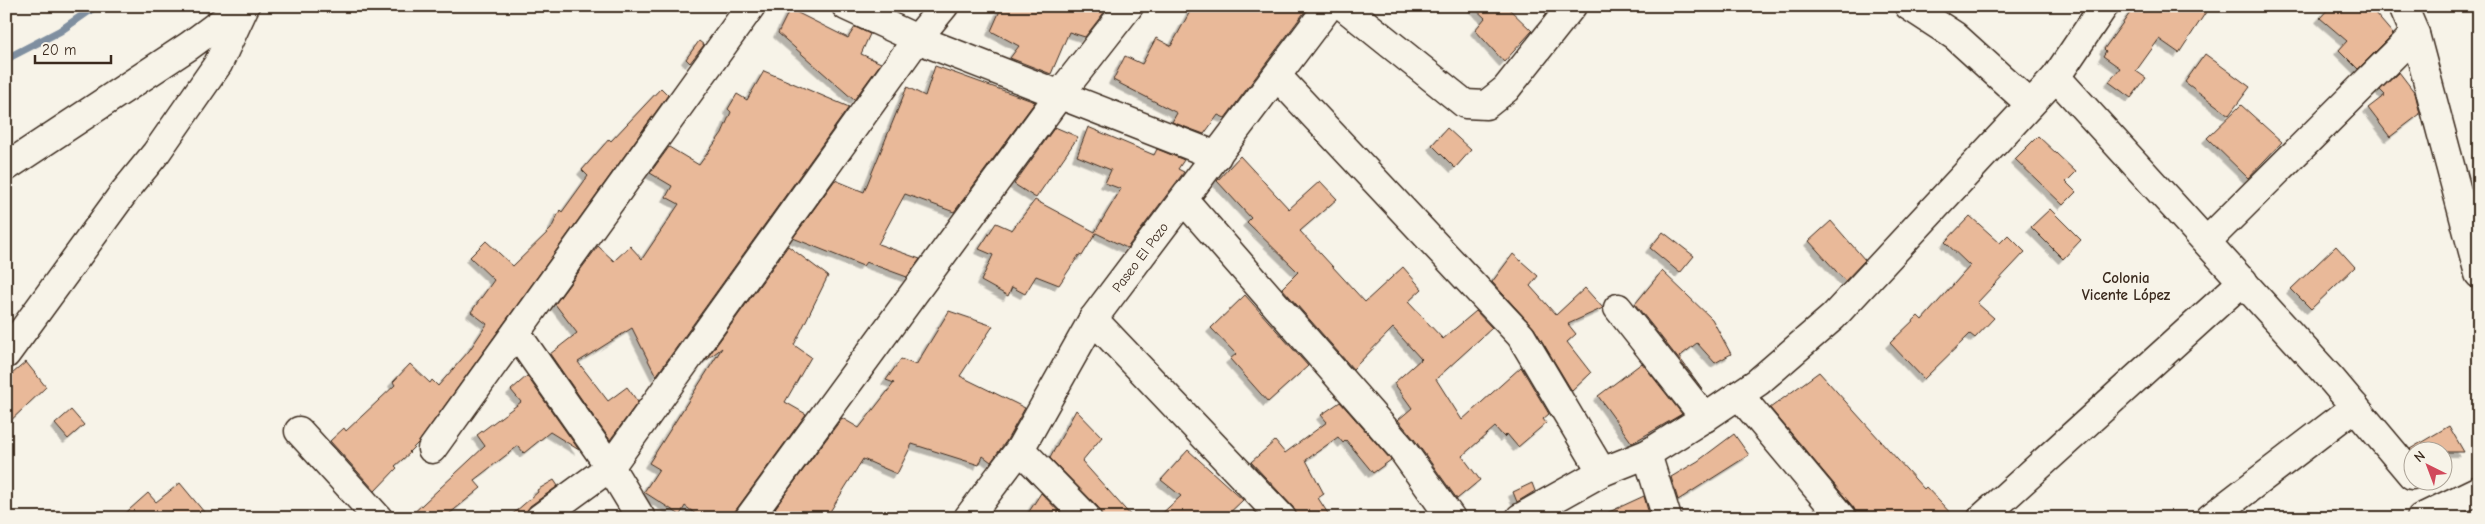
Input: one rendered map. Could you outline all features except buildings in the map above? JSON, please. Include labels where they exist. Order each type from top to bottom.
[{"type":"street","points":[[6,167],[190,46],[244,6]]},
{"type":"street","points":[[6,354],[125,191],[156,154],[218,64],[244,6]]},
{"type":"street","points":[[432,449],[674,110],[751,6]]},
{"type":"street","points":[[846,6],[917,39],[1217,156]]},
{"type":"street","points":[[540,518],[610,467],[917,39],[944,6]]},
{"type":"street","points":[[749,518],[1060,94],[1129,6]]},
{"type":"street","name":"Paseo El Pozo","points":[[968,518],[1020,449],[1093,319],[1329,6]]},
{"type":"street","points":[[1343,6],[1465,104],[1486,106],[1506,90],[1572,6]]},
{"type":"street","points":[[1909,6],[1955,36],[2030,104]]},
{"type":"street","points":[[1520,518],[1602,472],[1647,454],[1705,418],[1758,382],[1833,317],[2056,76],[2104,6]]},
{"type":"street","points":[[2403,6],[2414,34],[2479,274]]},
{"type":"street","points":[[2206,241],[2414,34]]},
{"type":"street","points":[[1277,76],[1521,336],[1602,472]]},
{"type":"street","points":[[2056,76],[2243,281],[2402,463]]},
{"type":"street","points":[[1184,200],[1401,448],[1451,518]]},
{"type":"street","points":[[1982,518],[2243,281]]},
{"type":"street","points":[[1618,308],[1705,418]]},
{"type":"street","points":[[1093,319],[1282,518]]},
{"type":"street","points":[[516,333],[610,467],[641,518]]},
{"type":"street","points":[[1739,395],[1842,518]]},
{"type":"street","points":[[2210,518],[2355,407]]},
{"type":"street","points":[[299,431],[378,518]]},
{"type":"street","points":[[1020,449],[1087,518]]},
{"type":"street","points":[[1647,454],[1667,518]]},
{"type":"street","points":[[2422,492],[2430,513],[2479,490]]},
{"type":"waterway","points":[[6,59],[60,31],[96,6]]},
{"type":"district","name":"Colonia Vicente López","points":[[2126,286]]}]
